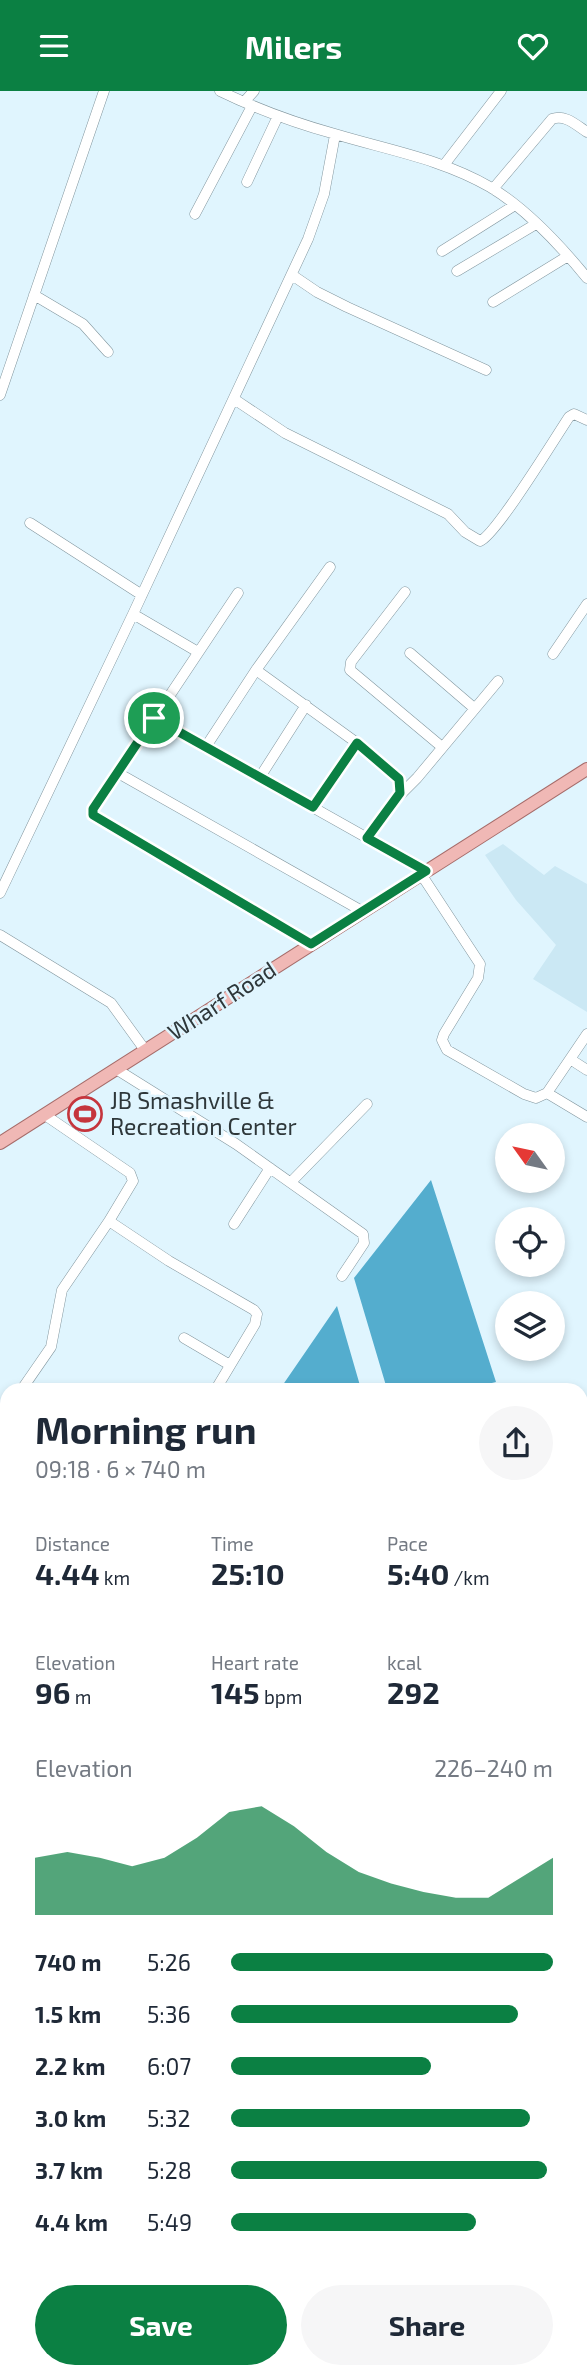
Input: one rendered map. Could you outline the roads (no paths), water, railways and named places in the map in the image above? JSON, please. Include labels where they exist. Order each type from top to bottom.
[{"type":"main road","name":"Wharf Road","points":[[0,1143],[587,769]]},
{"type":"street","points":[[0,395],[104,91]]},
{"type":"street","points":[[220,91],[248,104],[335,135],[444,165],[493,189],[536,223],[587,278]]},
{"type":"street","points":[[195,214],[254,91]]},
{"type":"street","points":[[444,165],[502,91]]},
{"type":"street","points":[[247,182],[278,115]]},
{"type":"street","points":[[493,189],[552,119],[567,119],[585,128]]},
{"type":"street","points":[[0,893],[292,275],[324,194],[335,135]]},
{"type":"street","points":[[442,251],[515,205]]},
{"type":"street","points":[[457,271],[536,223]]},
{"type":"street","points":[[493,302],[568,256]]},
{"type":"street","points":[[292,275],[317,292],[347,307],[486,370]]},
{"type":"street","points":[[34,295],[83,324],[107,352]]},
{"type":"street","points":[[234,399],[285,433],[448,514],[465,532],[480,541],[485,540],[494,530],[569,417],[575,414],[587,420]]},
{"type":"street","points":[[30,523],[142,595]]},
{"type":"street","points":[[205,748],[256,670],[330,567]]},
{"type":"street","points":[[405,591],[351,662],[351,670],[442,747]]},
{"type":"street","points":[[238,593],[93,809],[93,815],[311,944]]},
{"type":"street","points":[[554,654],[587,604]]},
{"type":"street","points":[[133,614],[198,652]]},
{"type":"street","points":[[410,653],[474,708]]},
{"type":"street","points":[[256,670],[357,743],[399,779],[400,793]]},
{"type":"street","points":[[367,838],[400,793],[412,784],[498,681]]},
{"type":"street","points":[[260,777],[306,705]]},
{"type":"street","points":[[154,718],[423,872],[481,970],[444,1034],[447,1050],[524,1094],[536,1098],[548,1093],[587,1034]]},
{"type":"street","points":[[313,807],[357,743]]},
{"type":"street","points":[[118,773],[362,911]]},
{"type":"street","points":[[0,935],[111,1003],[145,1050]]},
{"type":"street","points":[[570,1059],[587,1070]]},
{"type":"street","points":[[116,1069],[270,1168],[363,1234],[364,1243],[342,1276]]},
{"type":"street","points":[[548,1093],[587,1117]]},
{"type":"street","points":[[290,1182],[367,1104]]},
{"type":"street","points":[[26,1383],[51,1347],[62,1290],[131,1186],[133,1176],[45,1115]]},
{"type":"street","points":[[234,1224],[270,1168]]},
{"type":"street","points":[[109,1221],[169,1261],[254,1310],[257,1317],[255,1324],[220,1383]]},
{"type":"street","points":[[184,1338],[230,1365]]},
{"type":"water","points":[[431,1180],[496,1382],[385,1383],[354,1278]]},
{"type":"water","points":[[337,1306],[359,1383],[284,1383]]},
{"type":"place","name":"JB Smashville & Recreation Center","points":[[85,1114]]}]
